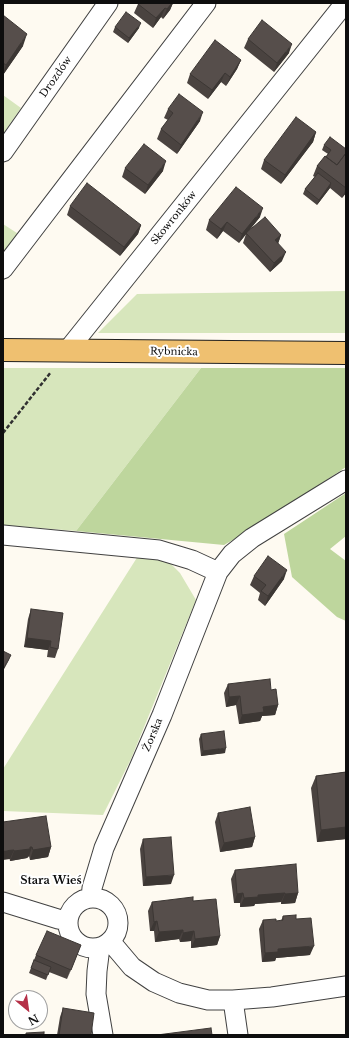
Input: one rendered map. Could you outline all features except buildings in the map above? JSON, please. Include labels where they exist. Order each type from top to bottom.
[{"type":"main road","name":"Rybnicka","points":[[3,350],[346,353]]},
{"type":"street","name":"Drozdów","points":[[3,152],[108,3]]},
{"type":"street","points":[[3,269],[206,3]]},
{"type":"street","name":"Skowronków","points":[[67,351],[345,3]]},
{"type":"street","name":"Żorska","points":[[91,898],[96,872],[104,848],[162,716],[218,572],[232,554],[252,538],[346,480]]},
{"type":"street","points":[[3,535],[158,550],[192,560],[218,572]]},
{"type":"street","points":[[103,1035],[96,994],[97,971],[105,944],[114,935],[117,928],[117,920],[116,913],[106,902],[91,898],[84,900],[73,908],[68,921],[70,933],[77,942],[88,948],[105,944]]},
{"type":"street","points":[[3,902],[68,921]]},
{"type":"street","points":[[105,944],[132,967],[154,982],[179,993],[208,1000],[272,997],[346,986]]},
{"type":"street","points":[[233,1000],[238,1035]]},
{"type":"path","points":[[3,433],[67,351]]},
{"type":"green space","points":[[3,95],[21,108],[3,134]]},
{"type":"green space","points":[[3,224],[20,235],[3,255]]},
{"type":"green space","points":[[346,291],[346,333],[98,333],[137,294]]},
{"type":"green space","points":[[3,368],[201,368],[76,531],[3,525]]},
{"type":"green space","points":[[201,368],[346,368],[346,467],[257,526],[224,545],[76,531]]},
{"type":"green space","points":[[346,493],[346,536],[330,549],[346,561],[346,621],[337,617],[292,577],[284,534]]},
{"type":"green space","points":[[138,556],[166,559],[180,573],[196,600],[131,759],[103,815],[3,811],[3,769]]},
{"type":"district","name":"Stara Wieś","points":[[51,881]]}]
